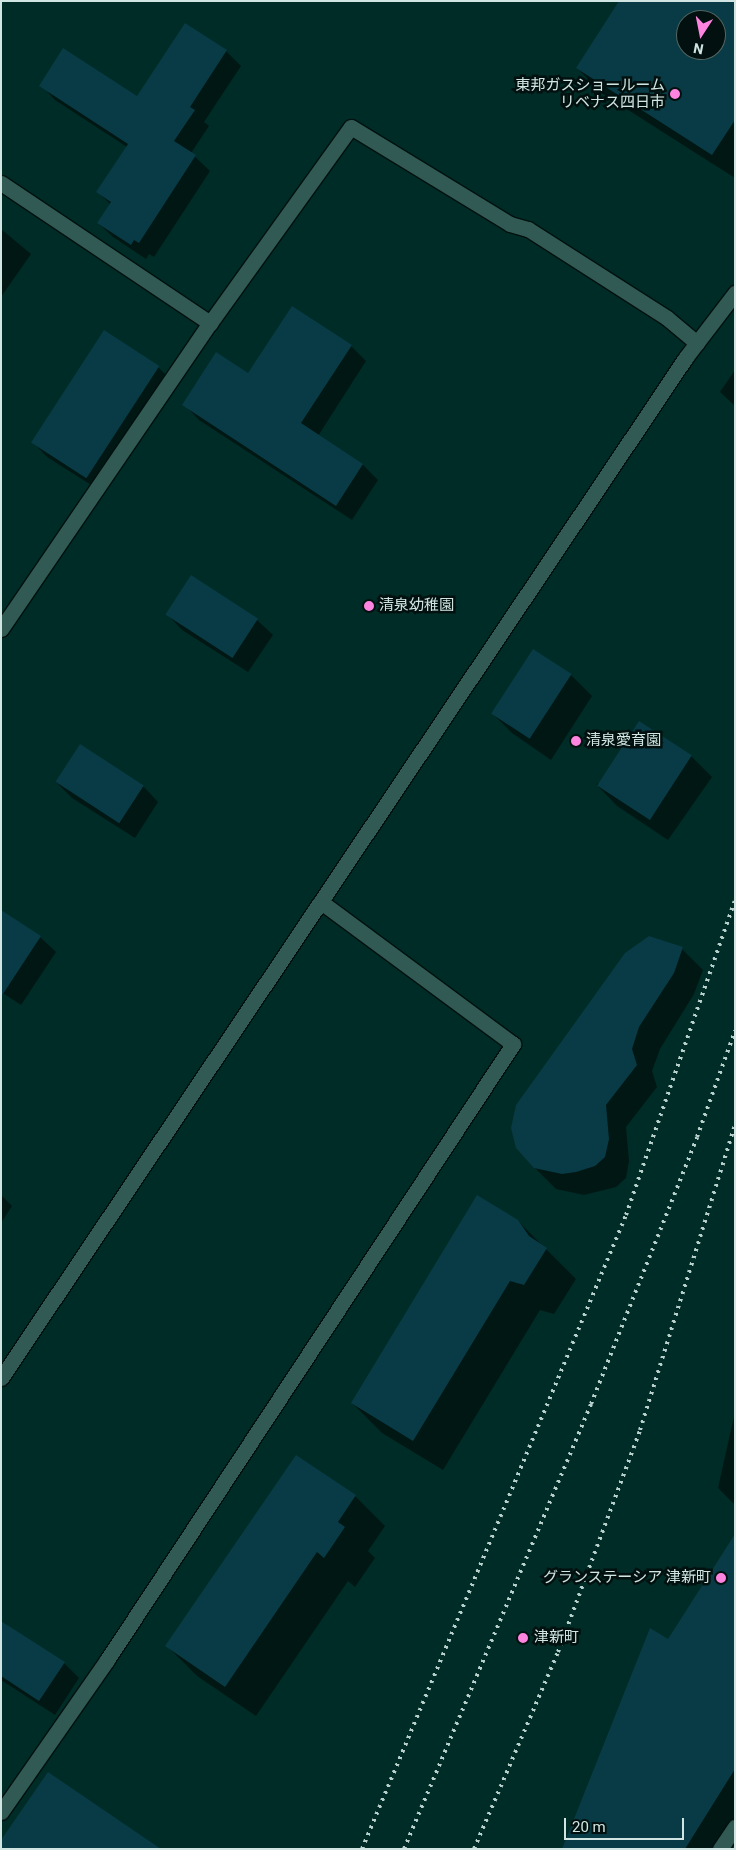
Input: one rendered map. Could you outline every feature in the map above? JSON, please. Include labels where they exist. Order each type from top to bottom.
[{"type":"street","points":[[1,630],[210,323],[352,127],[510,224],[528,229],[667,318],[697,343]]},
{"type":"street","points":[[1,183],[210,323]]},
{"type":"street","points":[[1,1378],[697,343],[735,293]]},
{"type":"street","points":[[1,1812],[107,1660],[513,1044],[321,902]]},
{"type":"street","points":[[720,1849],[735,1827]]},
{"type":"building","name":"東邦ガスショールーム リベナス四日市","points":[[619,1],[735,1],[735,120],[712,155],[576,68]]},
{"type":"building","points":[[185,23],[227,50],[190,107],[195,110],[174,141],[196,155],[139,243],[134,240],[131,245],[97,223],[111,202],[96,192],[128,144],[39,86],[63,48],[137,96]]},
{"type":"building","points":[[292,306],[352,345],[301,423],[363,464],[336,506],[182,405],[216,352],[248,373]]},
{"type":"building","points":[[104,330],[159,366],[86,478],[31,442]]},
{"type":"building","points":[[191,575],[258,619],[232,658],[165,614]]},
{"type":"building","points":[[533,649],[572,674],[530,739],[491,714]]},
{"type":"building","points":[[639,721],[692,755],[650,820],[597,786]]},
{"type":"building","points":[[80,744],[144,785],[119,823],[55,782]]},
{"type":"building","points":[[1,910],[41,936],[1,997]]},
{"type":"building","points":[[649,936],[683,947],[674,973],[639,1027],[632,1049],[637,1065],[606,1105],[609,1139],[605,1157],[595,1166],[576,1172],[562,1174],[534,1168],[516,1148],[511,1128],[516,1105],[625,953]]},
{"type":"building","points":[[477,1195],[518,1220],[529,1236],[547,1248],[524,1285],[510,1281],[413,1441],[351,1403]]},
{"type":"building","points":[[296,1455],[356,1495],[338,1522],[345,1527],[324,1558],[317,1552],[225,1687],[165,1646]]},
{"type":"building","points":[[735,1534],[735,1769],[685,1849],[562,1849],[650,1628],[668,1639]]},
{"type":"building","points":[[1,1621],[65,1662],[39,1701],[1,1676]]},
{"type":"building","points":[[48,1772],[161,1849],[1,1849],[1,1840]]},
{"type":"railway","points":[[362,1849],[626,1215],[735,901]]},
{"type":"railway","points":[[404,1849],[591,1404],[697,1137],[735,1031]]},
{"type":"railway","points":[[474,1849],[558,1652],[640,1430],[735,1125]]},
{"type":"place","name":"東邦ガスショールーム リベナス四日市","points":[[675,94]]},
{"type":"place","name":"清泉幼稚園","points":[[369,606]]},
{"type":"place","name":"清泉愛育園","points":[[576,741]]},
{"type":"place","name":"グランステーシア 津新町","points":[[721,1578]]},
{"type":"place","name":"津新町","points":[[523,1638]]}]
